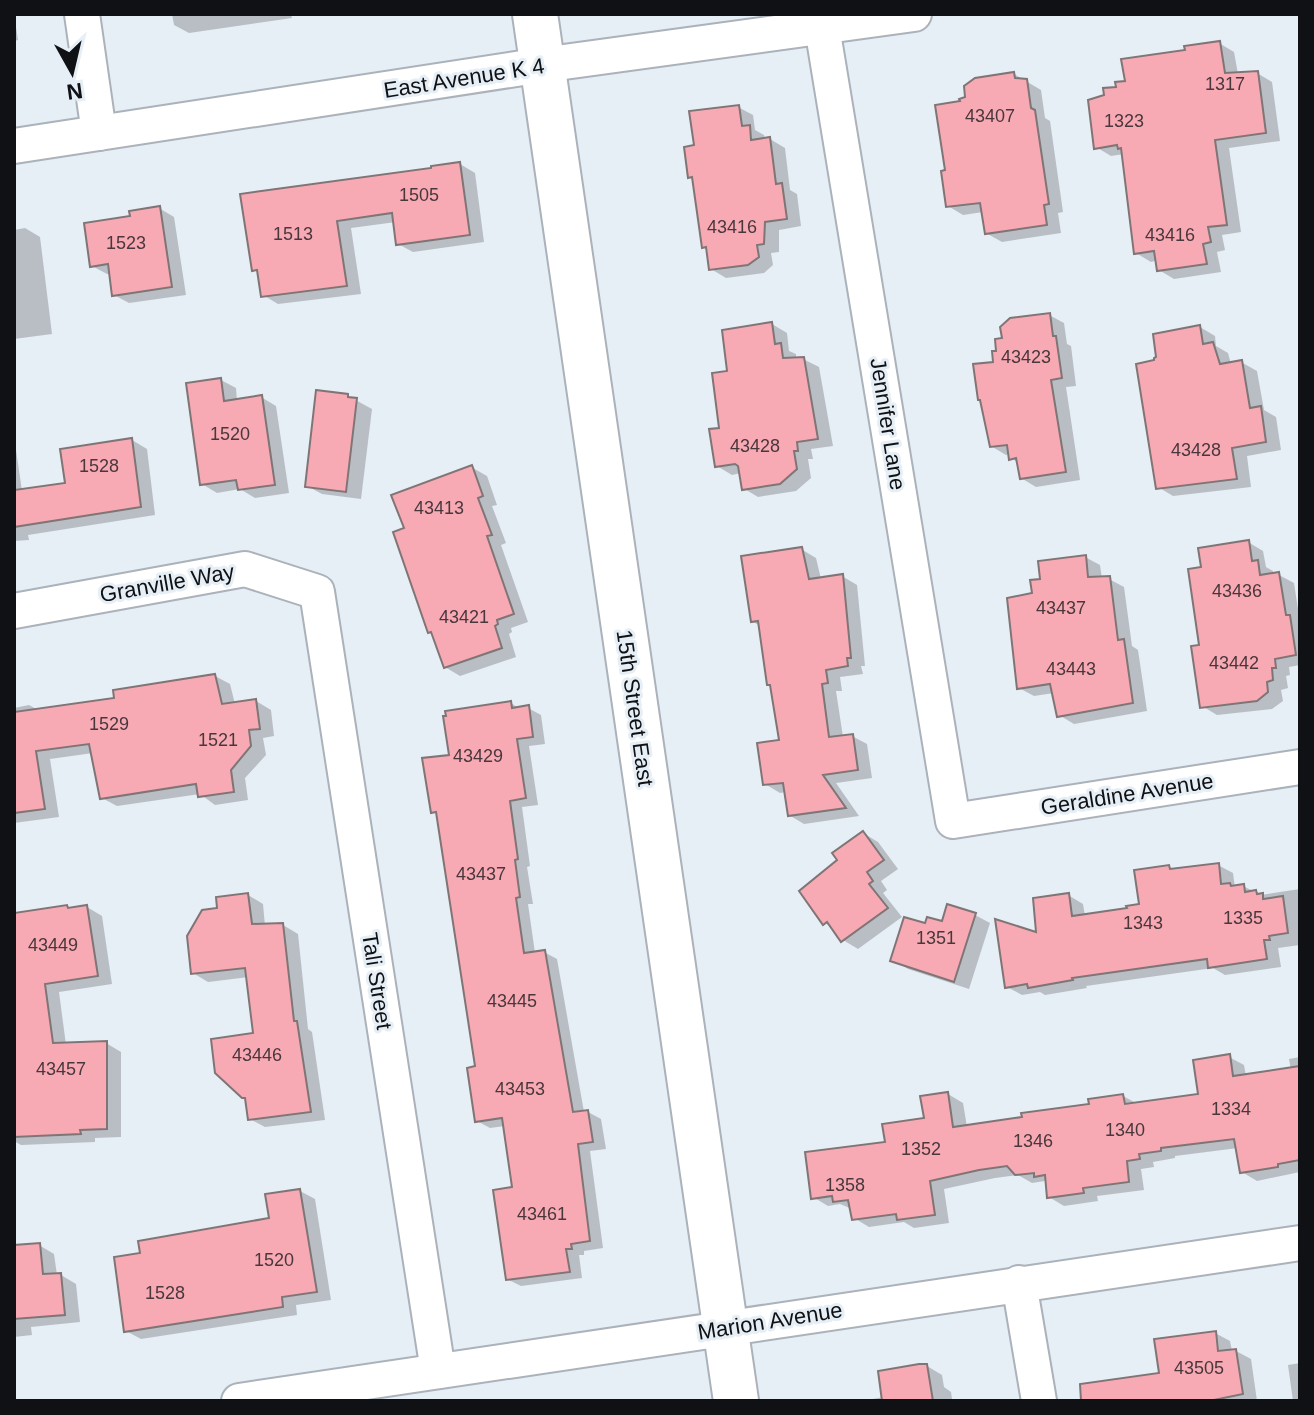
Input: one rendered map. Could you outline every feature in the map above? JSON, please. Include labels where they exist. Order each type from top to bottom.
[{"type":"street","points":[[82,14],[99,133]]},
{"type":"street","name":"15th Street East","points":[[535,14],[736,1401]]},
{"type":"street","name":"East Avenue K 4","points":[[14,146],[542,65],[914,14]]},
{"type":"street","name":"Jennifer Lane","points":[[822,27],[953,821]]},
{"type":"street","name":"Granville Way","points":[[14,611],[245,569],[317,592]]},
{"type":"street","name":"Tali Street","points":[[317,592],[438,1371]]},
{"type":"street","name":"Geraldine Avenue","points":[[953,821],[1300,767]]},
{"type":"street","name":"Marion Avenue","points":[[239,1401],[1300,1243]]},
{"type":"street","points":[[1019,1283],[1039,1401]]},
{"type":"building","points":[[1220,41],[1225,73],[1258,71],[1266,133],[1215,140],[1227,225],[1208,227],[1211,242],[1203,244],[1207,264],[1157,271],[1154,251],[1134,254],[1121,148],[1118,149],[1117,145],[1094,149],[1088,100],[1104,95],[1103,88],[1116,87],[1115,82],[1125,81],[1121,59],[1185,50],[1184,46]]},
{"type":"building","points":[[1014,72],[1015,78],[1027,79],[1031,108],[1035,110],[1049,204],[1044,205],[1047,225],[985,234],[980,203],[946,207],[941,171],[945,170],[935,105],[960,101],[965,97],[964,86],[975,78]]},
{"type":"building","points":[[739,105],[742,126],[750,125],[751,140],[770,137],[776,184],[782,183],[787,219],[765,222],[764,244],[757,245],[759,257],[748,265],[709,270],[706,247],[702,248],[692,177],[688,178],[684,147],[694,145],[689,111]]},
{"type":"building","points":[[460,162],[470,235],[396,245],[392,213],[337,221],[347,286],[261,297],[257,270],[252,271],[240,194]]},
{"type":"building","points":[[160,206],[172,287],[112,296],[108,264],[90,267],[84,223],[130,216],[129,211]]},
{"type":"building","points":[[1050,313],[1062,378],[1051,380],[1066,472],[1020,479],[1016,458],[1009,460],[1007,445],[990,447],[973,364],[993,362],[995,339],[1002,338],[1000,327],[1010,318]]},
{"type":"building","points":[[772,322],[775,344],[781,343],[783,358],[804,357],[818,439],[797,442],[798,451],[794,451],[797,469],[780,484],[742,490],[738,466],[715,467],[709,429],[719,428],[712,373],[727,371],[722,330]]},
{"type":"building","points":[[1200,325],[1203,344],[1213,342],[1220,364],[1242,360],[1250,408],[1261,406],[1266,442],[1232,448],[1237,479],[1156,489],[1136,364],[1156,357],[1153,334]]},
{"type":"building","points":[[221,378],[224,401],[262,395],[275,485],[238,490],[236,480],[200,485],[186,383]]},
{"type":"building","points":[[316,390],[357,398],[346,492],[305,487]]},
{"type":"building","points":[[132,438],[141,507],[14,527],[14,490],[65,483],[60,449]]},
{"type":"building","points":[[472,465],[483,496],[478,498],[492,535],[487,536],[514,614],[497,620],[495,626],[502,648],[444,668],[431,632],[428,633],[393,532],[404,528],[391,495]]},
{"type":"building","points":[[1249,540],[1252,561],[1258,560],[1260,575],[1279,572],[1296,655],[1275,659],[1273,680],[1267,682],[1268,692],[1257,701],[1200,708],[1191,646],[1199,645],[1188,569],[1201,567],[1198,548]]},
{"type":"building","points":[[802,547],[809,579],[843,574],[851,658],[847,658],[848,666],[826,670],[828,683],[822,684],[829,737],[853,734],[858,770],[823,775],[846,808],[788,816],[783,783],[763,785],[757,743],[779,740],[758,621],[751,622],[741,556]]},
{"type":"building","points":[[1086,555],[1088,577],[1110,576],[1118,640],[1124,639],[1133,703],[1057,717],[1050,684],[1017,689],[1007,598],[1032,593],[1030,580],[1040,579],[1038,561]]},
{"type":"building","points":[[215,674],[222,704],[256,699],[260,729],[249,730],[251,746],[231,770],[234,792],[198,797],[196,784],[100,799],[89,744],[36,751],[45,809],[14,813],[14,712],[114,698],[113,690]]},
{"type":"building","points":[[511,701],[512,708],[529,705],[533,737],[517,739],[526,798],[510,801],[518,859],[515,860],[520,897],[516,898],[524,953],[545,950],[573,1112],[588,1110],[593,1142],[578,1144],[590,1241],[571,1244],[572,1249],[566,1249],[570,1272],[506,1280],[493,1190],[512,1187],[502,1118],[475,1122],[467,1068],[475,1066],[436,812],[431,813],[422,758],[449,755],[443,716],[446,716],[445,711]]},
{"type":"building","points":[[863,831],[884,860],[867,872],[873,881],[869,884],[888,908],[841,942],[827,922],[823,925],[799,891],[837,860],[832,853]]},
{"type":"building","points":[[1219,863],[1221,884],[1244,884],[1245,892],[1256,890],[1257,894],[1263,893],[1263,899],[1283,896],[1288,933],[1269,936],[1270,940],[1264,940],[1267,959],[1208,968],[1207,959],[1072,978],[1028,988],[1027,984],[1005,988],[995,919],[1036,932],[1033,898],[1069,893],[1072,916],[1127,908],[1139,904],[1134,870]]},
{"type":"building","points":[[248,893],[252,924],[283,923],[294,1021],[297,1021],[311,1112],[248,1120],[245,1098],[215,1073],[211,1039],[253,1033],[245,968],[191,974],[187,936],[202,910],[217,908],[216,897]]},
{"type":"building","points":[[947,904],[976,913],[954,982],[890,961],[904,917],[925,923],[927,917],[942,921]]},
{"type":"building","points":[[67,905],[68,908],[87,905],[98,976],[45,984],[53,1043],[107,1041],[107,1129],[80,1130],[81,1134],[14,1137],[14,913]]},
{"type":"building","points":[[1230,1054],[1233,1076],[1300,1066],[1300,1160],[1240,1173],[1234,1139],[1161,1148],[1161,1151],[1139,1154],[1140,1159],[1127,1161],[1129,1182],[1083,1188],[1084,1193],[1047,1198],[1045,1175],[1015,1175],[1007,1166],[979,1170],[930,1181],[935,1215],[897,1220],[896,1214],[852,1220],[848,1200],[833,1202],[832,1196],[811,1199],[805,1152],[885,1142],[882,1124],[924,1118],[920,1096],[948,1092],[953,1127],[1022,1117],[1021,1113],[1089,1104],[1088,1099],[1123,1094],[1125,1104],[1198,1094],[1193,1060]]},
{"type":"building","points":[[300,1189],[317,1292],[282,1297],[283,1307],[124,1332],[114,1257],[140,1253],[138,1241],[269,1218],[265,1194]]},
{"type":"building","points":[[40,1243],[43,1274],[61,1273],[65,1315],[14,1319],[14,1245]]},
{"type":"building","points":[[1216,1331],[1218,1351],[1236,1349],[1243,1394],[1209,1401],[1081,1401],[1080,1384],[1159,1373],[1154,1339]]},
{"type":"building","points":[[927,1364],[933,1401],[882,1401],[878,1371]]}]
